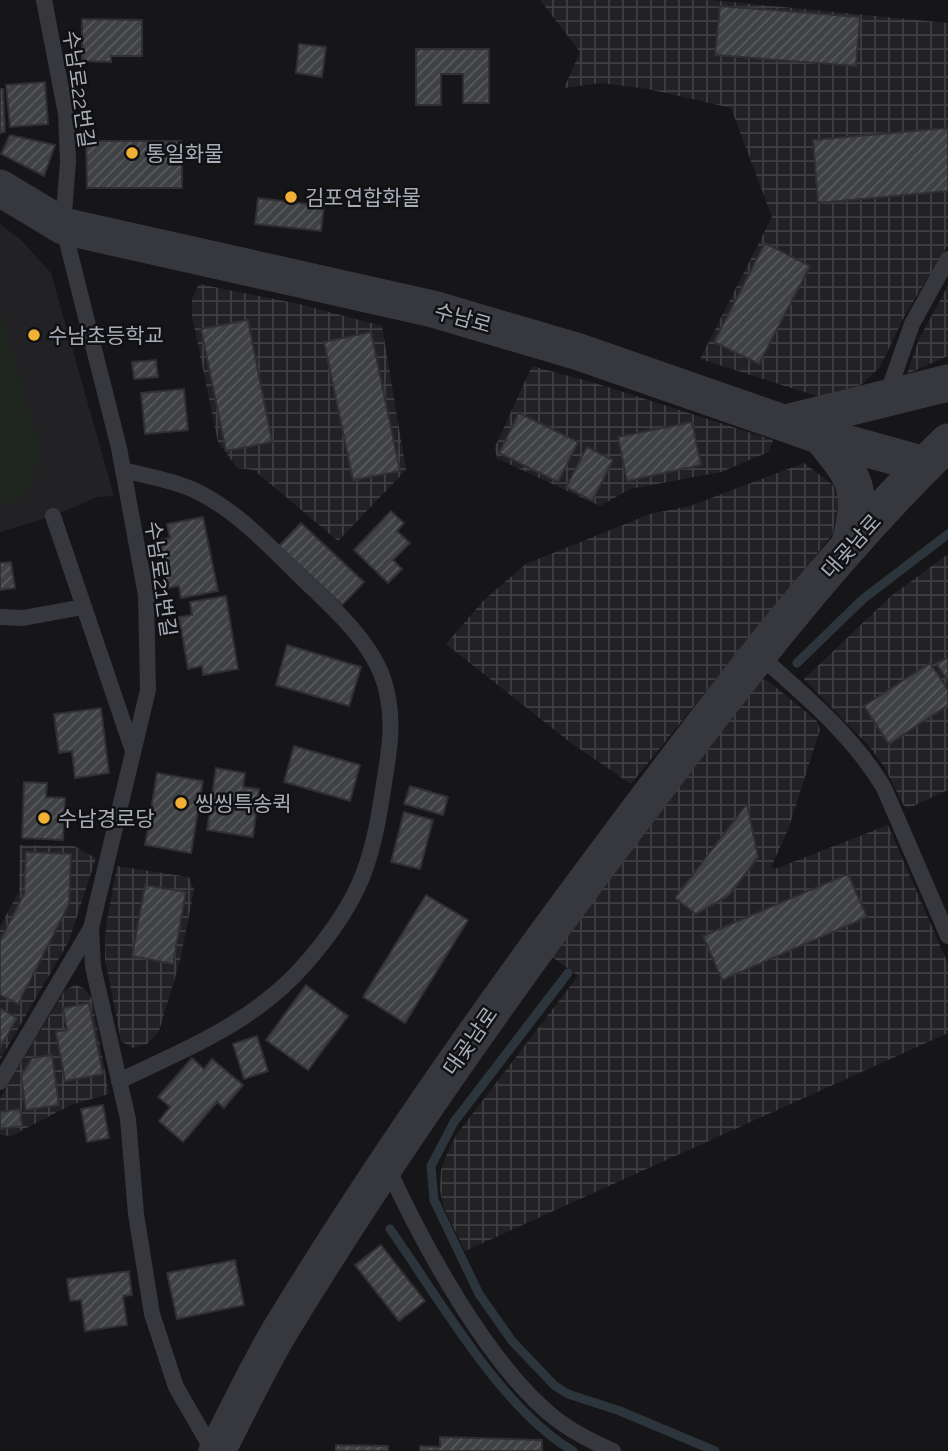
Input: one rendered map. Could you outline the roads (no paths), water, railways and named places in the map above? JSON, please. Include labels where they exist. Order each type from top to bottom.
[{"type":"street","name":"수남로","points":[[0,188],[63,226],[433,309],[579,352],[821,436],[936,453]]},
{"type":"street","points":[[784,423],[948,383]]},
{"type":"street","points":[[821,436],[848,469],[856,493],[859,511],[849,546]]},
{"type":"street","name":"대곶남로","points":[[215,1451],[277,1337],[386,1163],[526,962],[757,653],[849,546],[936,453]]},
{"type":"lane","points":[[45,8],[60,0]]},
{"type":"lane","name":"수남로22번길","points":[[45,8],[66,114],[68,161],[63,226]]},
{"type":"lane","name":"수남로21번길","points":[[0,1082],[91,928],[148,690],[146,594],[123,470],[63,226]]},
{"type":"lane","points":[[885,400],[912,324],[948,259]]},
{"type":"lane","points":[[119,1081],[226,1027],[267,1001],[294,976],[317,948],[362,878],[372,850],[380,813],[391,720],[388,692],[380,670],[363,643],[334,609],[282,558],[219,504],[193,490],[123,470]]},
{"type":"lane","points":[[53,516],[134,753]]},
{"type":"lane","points":[[0,617],[23,618],[83,607]]},
{"type":"lane","points":[[757,653],[846,736],[872,768],[884,788],[948,936]]},
{"type":"lane","points":[[91,928],[93,967],[128,1118],[136,1214],[152,1314],[176,1387],[215,1451]]},
{"type":"lane","points":[[386,1163],[408,1212],[439,1265],[507,1369],[558,1420],[613,1451]]},
{"type":"waterway","points":[[797,663],[863,599],[948,534]]},
{"type":"waterway","points":[[568,973],[454,1122],[431,1166],[434,1200],[479,1294],[512,1341],[555,1386],[568,1394],[620,1411],[715,1451]]},
{"type":"waterway","points":[[390,1229],[496,1380],[546,1432],[573,1451]]},
{"type":"place","name":"통일화물","points":[[132,153]]},
{"type":"place","name":"김포연합화물","points":[[291,197]]},
{"type":"place","name":"수남초등학교","points":[[34,335]]},
{"type":"place","name":"씽씽특송퀵","points":[[181,803]]},
{"type":"place","name":"수남경로당","points":[[44,818]]}]
